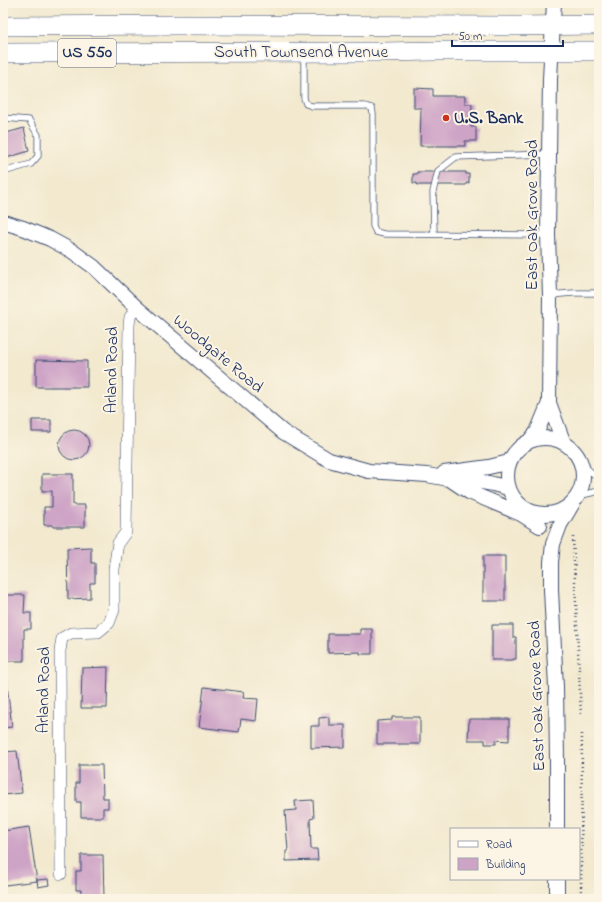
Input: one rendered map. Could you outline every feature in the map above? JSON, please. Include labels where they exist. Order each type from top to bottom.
[{"type":"highway","name":"South Townsend Avenue","points":[[3,26],[599,25]]},
{"type":"highway","name":"South Townsend Avenue","points":[[3,53],[599,51]]},
{"type":"street","name":"East Oak Grove Road","points":[[554,3],[550,79],[549,154],[549,403],[563,442]]},
{"type":"street","name":"Woodgate Road","points":[[3,222],[50,239],[72,251],[94,267],[136,307],[282,432],[329,460],[369,471],[427,475],[449,479],[477,481],[508,488]]},
{"type":"street","name":"Arland Road","points":[[61,874],[60,651],[62,638],[71,633],[98,632],[109,623],[114,610],[114,569],[118,543],[126,532],[129,325],[130,317],[136,307]]},
{"type":"street","name":"East Oak Grove Road","points":[[530,440],[537,432],[549,403]]},
{"type":"street","points":[[540,437],[551,438],[563,442],[570,446],[580,463],[582,483],[576,499],[566,508],[537,520],[516,502],[508,488],[507,472],[509,462],[521,445],[530,440],[540,437]]},
{"type":"street","name":"Woodgate Road","points":[[427,475],[489,467],[509,462]]},
{"type":"street","name":"Woodgate Road","points":[[449,479],[469,492],[537,520]]},
{"type":"street","name":"East Oak Grove Road","points":[[557,828],[556,687],[551,562],[553,544],[560,526],[576,499]]},
{"type":"street","name":"East Oak Grove Road","points":[[537,520],[551,562]]},
{"type":"street","points":[[557,880],[557,899]]},
{"type":"lane","points":[[304,52],[304,98],[306,104],[312,106],[365,106],[372,108],[373,226],[376,232],[384,234],[548,235]]},
{"type":"lane","points":[[3,118],[29,120],[38,135],[38,156],[31,164],[3,172]]},
{"type":"lane","points":[[434,234],[433,192],[438,171],[456,156],[549,154]]},
{"type":"lane","points":[[550,295],[599,293]]},
{"type":"lane","points":[[580,463],[599,479]]},
{"type":"lane","points":[[576,499],[599,491]]},
{"type":"path","points":[[573,537],[581,716]]},
{"type":"path","points":[[581,899],[582,733]]},
{"type":"path","points":[[596,733],[599,764]]},
{"type":"building","name":"U.S. Bank","points":[[414,88],[433,89],[433,96],[465,96],[465,104],[472,104],[471,127],[476,127],[476,141],[465,141],[465,146],[420,146],[421,108],[414,108]]},
{"type":"building","points":[[24,128],[29,151],[3,159],[3,134]]},
{"type":"building","points":[[417,172],[466,172],[466,174],[469,174],[469,183],[466,183],[466,185],[417,185],[417,183],[413,183],[413,174],[417,174]]},
{"type":"building","points":[[36,360],[87,361],[87,387],[36,387]]},
{"type":"building","points":[[32,420],[51,420],[51,432],[32,432]]},
{"type":"building","points":[[74,430],[85,434],[89,445],[85,456],[74,460],[63,456],[59,445],[63,434]]},
{"type":"building","points":[[42,474],[73,474],[73,505],[85,505],[85,527],[53,527],[53,525],[44,525],[44,507],[52,507],[52,491],[42,491]]},
{"type":"building","points":[[91,547],[91,563],[95,563],[95,583],[90,583],[90,598],[68,599],[67,548]]},
{"type":"building","points":[[483,556],[505,556],[505,601],[483,601]]},
{"type":"building","points":[[3,595],[25,595],[24,613],[31,613],[31,629],[24,629],[24,661],[3,661]]},
{"type":"building","points":[[492,625],[513,625],[513,637],[516,637],[516,659],[492,660]]},
{"type":"building","points":[[360,629],[372,629],[372,654],[360,654],[360,652],[328,653],[328,634],[360,634]]},
{"type":"building","points":[[108,667],[107,708],[81,708],[82,668]]},
{"type":"building","points":[[3,677],[6,677],[12,727],[3,728]]},
{"type":"building","points":[[204,687],[244,692],[243,698],[258,699],[256,721],[241,719],[239,732],[199,727]]},
{"type":"building","points":[[329,717],[329,725],[345,725],[345,747],[311,748],[311,726],[319,726],[319,718]]},
{"type":"building","points":[[392,717],[420,717],[420,744],[377,744],[377,721],[392,720]]},
{"type":"building","points":[[469,719],[509,719],[509,741],[496,740],[496,744],[485,744],[485,740],[468,740]]},
{"type":"building","points":[[17,751],[22,793],[3,795],[3,752]]},
{"type":"building","points":[[79,765],[102,765],[103,798],[108,798],[108,808],[103,808],[103,817],[81,817],[81,802],[76,802],[76,783],[79,783]]},
{"type":"building","points":[[313,800],[314,818],[310,819],[311,849],[317,849],[318,860],[286,861],[286,851],[288,851],[285,811],[296,810],[295,801]]},
{"type":"building","points":[[29,827],[37,881],[5,885],[3,868],[3,831]]},
{"type":"building","points":[[81,855],[103,855],[104,899],[81,899],[81,890],[76,890],[76,871],[81,871]]},
{"type":"building","points":[[48,879],[49,885],[38,887],[37,880]]},
{"type":"place","name":"U.S. Bank","points":[[446,118]]}]
